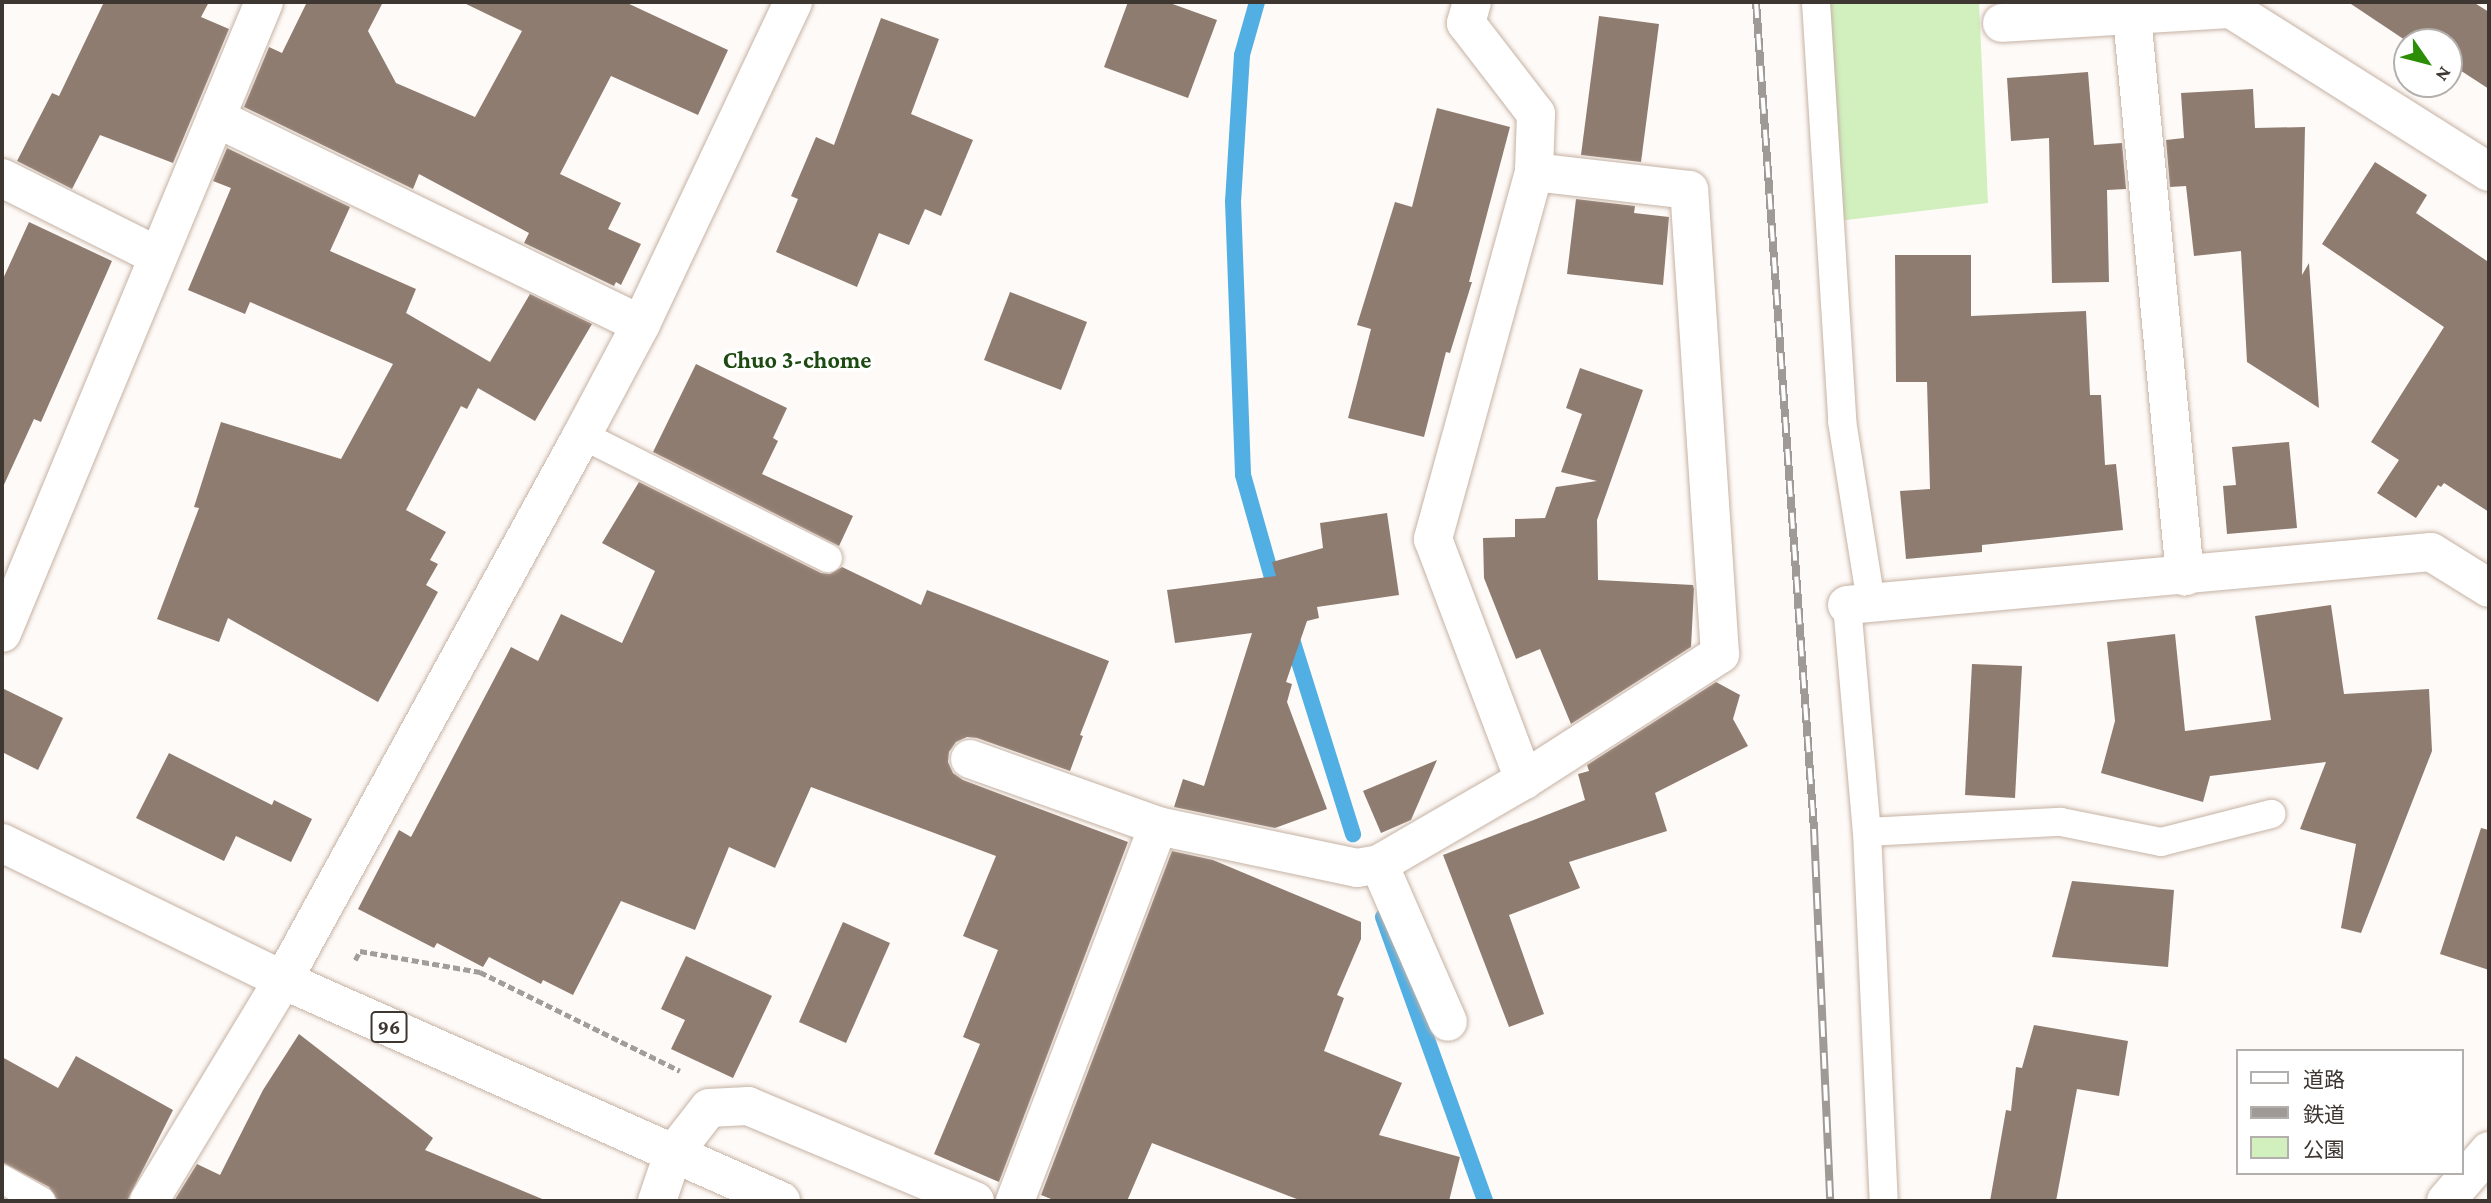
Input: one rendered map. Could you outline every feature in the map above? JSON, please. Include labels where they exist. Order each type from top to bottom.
[{"type":"street","points":[[2,632],[264,2]]},
{"type":"street","points":[[149,1201],[283,980],[582,435],[641,324],[793,2]]},
{"type":"street","points":[[1472,2],[1466,23],[1536,114],[1534,172],[1433,539],[1524,780]]},
{"type":"street","points":[[2002,23],[2231,9],[2489,172]]},
{"type":"street","points":[[2132,16],[2185,576]]},
{"type":"street","points":[[216,118],[641,324]]},
{"type":"street","points":[[970,760],[1158,826],[1357,868],[1379,864],[1524,780],[1720,654],[1689,190],[1534,172]]},
{"type":"street","points":[[2,178],[158,256]]},
{"type":"street","points":[[1859,603],[2431,552],[2489,588]]},
{"type":"street","points":[[1015,1201],[1158,826]]},
{"type":"street","name":"96","points":[[2,843],[283,980],[781,1201]]},
{"type":"street","points":[[1379,864],[1448,1022]]},
{"type":"street","points":[[657,1201],[673,1154],[709,1108],[748,1106],[975,1201]]},
{"type":"street","points":[[2446,1201],[2489,1151]]},
{"type":"lane","points":[[1816,2],[1843,421],[1859,603],[1884,1201]]},
{"type":"lane","points":[[582,435],[828,558]]},
{"type":"lane","points":[[1867,832],[2061,822],[2161,842],[2272,814]]},
{"type":"lane","points":[[2,1179],[41,1201]]},
{"type":"path","points":[[330,1000],[360,951],[480,972],[677,1067],[709,1108]]},
{"type":"green space","points":[[1817,2],[1979,2],[1988,203],[1838,221]]},
{"type":"building","points":[[104,2],[209,2],[201,17],[229,29],[173,163],[100,135],[72,189],[17,161],[52,93],[59,96]]},
{"type":"building","points":[[307,2],[383,2],[368,31],[396,83],[475,117],[522,31],[462,2],[625,2],[728,50],[698,115],[611,76],[560,174],[621,203],[608,229],[641,244],[621,285],[616,282],[614,286],[524,243],[529,233],[419,174],[413,189],[244,107],[269,47],[282,53]]},
{"type":"building","points":[[1128,2],[1167,2],[1217,20],[1188,98],[1104,67]]},
{"type":"building","points":[[2348,2],[2473,2],[2489,12],[2489,89],[2463,72],[2463,28],[2393,28],[2393,32]]},
{"type":"building","points":[[1599,16],[1659,24],[1641,162],[1581,155]]},
{"type":"building","points":[[881,18],[939,39],[911,114],[973,140],[941,216],[925,209],[909,245],[879,233],[857,287],[776,252],[798,199],[791,196],[816,137],[834,145]]},
{"type":"building","points":[[2088,72],[2094,145],[2122,143],[2126,189],[2107,190],[2109,282],[2052,283],[2049,138],[2011,141],[2007,78]]},
{"type":"building","points":[[2253,89],[2255,128],[2305,127],[2302,275],[2309,263],[2319,408],[2247,362],[2241,251],[2194,256],[2186,186],[2170,187],[2166,140],[2184,138],[2181,93]]},
{"type":"building","points":[[1437,108],[1510,127],[1469,282],[1472,282],[1450,353],[1446,352],[1424,437],[1348,418],[1371,329],[1357,325],[1395,202],[1412,207]]},
{"type":"building","points":[[227,148],[350,207],[330,251],[416,289],[406,313],[490,362],[530,294],[592,324],[535,421],[478,388],[467,409],[461,406],[406,510],[446,532],[430,560],[438,564],[426,585],[438,592],[378,702],[228,618],[219,642],[157,619],[199,508],[194,507],[221,422],[341,459],[393,364],[250,302],[245,314],[188,290],[231,188],[213,181]]},
{"type":"building","points":[[2375,162],[2427,195],[2416,213],[2487,261],[2489,257],[2489,512],[2444,483],[2441,487],[2438,485],[2416,518],[2377,493],[2399,460],[2371,442],[2444,327],[2322,244]]},
{"type":"building","points":[[1576,199],[1635,206],[1634,213],[1669,217],[1663,285],[1567,274]]},
{"type":"building","points":[[29,222],[112,261],[41,422],[34,419],[2,489],[2,281]]},
{"type":"building","points":[[1895,255],[1971,255],[1971,316],[2086,311],[2090,395],[2101,395],[2105,465],[2116,464],[2123,530],[1982,545],[1982,552],[1906,559],[1900,491],[1930,489],[1927,382],[1896,382]]},
{"type":"building","points":[[1010,292],[1087,322],[1061,390],[984,360]]},
{"type":"building","points":[[696,364],[787,408],[773,438],[778,441],[762,474],[853,516],[839,546],[653,452]]},
{"type":"building","points":[[1580,368],[1643,390],[1597,520],[1598,580],[1693,585],[1694,589],[1691,647],[1571,724],[1540,649],[1516,659],[1484,578],[1483,538],[1515,537],[1515,519],[1545,518],[1556,487],[1597,481],[1561,472],[1582,414],[1566,408]]},
{"type":"building","points":[[2289,442],[2297,528],[2227,534],[2223,486],[2236,485],[2232,447]]},
{"type":"building","points":[[639,482],[821,573],[830,574],[842,567],[921,605],[927,590],[1109,661],[1080,735],[1083,736],[1070,771],[977,738],[967,737],[956,742],[949,752],[948,762],[953,773],[963,780],[1128,842],[999,1182],[934,1154],[980,1044],[963,1037],[998,950],[963,936],[996,856],[811,787],[775,868],[729,847],[695,930],[621,901],[573,995],[543,980],[541,984],[489,957],[483,967],[437,943],[434,948],[358,909],[399,830],[411,837],[511,647],[538,661],[561,614],[622,643],[655,571],[602,543]]},
{"type":"building","points":[[1387,513],[1399,595],[1317,607],[1319,618],[1307,621],[1286,682],[1292,684],[1287,702],[1327,809],[1275,828],[1174,807],[1183,779],[1204,786],[1252,633],[1175,643],[1167,590],[1276,576],[1272,562],[1323,548],[1320,523]]},
{"type":"building","points":[[2331,605],[2344,694],[2429,689],[2432,751],[2361,933],[2341,928],[2356,844],[2300,829],[2326,762],[2210,776],[2203,802],[2101,773],[2115,721],[2107,642],[2175,634],[2185,731],[2271,720],[2255,616]]},
{"type":"building","points":[[1972,664],[2022,666],[2015,798],[1965,795]]},
{"type":"building","points":[[1716,682],[1740,695],[1733,719],[1748,746],[1655,793],[1667,831],[1569,862],[1580,888],[1509,915],[1544,1014],[1509,1027],[1443,855],[1585,800],[1578,774],[1589,771],[1587,765]]},
{"type":"building","points":[[2,688],[63,718],[38,770],[2,752]]},
{"type":"building","points":[[169,753],[272,805],[274,800],[312,819],[291,862],[236,836],[224,861],[136,818]]},
{"type":"building","points":[[1437,760],[1411,820],[1381,833],[1363,791]]},
{"type":"building","points":[[2481,828],[2489,830],[2489,970],[2440,954]]},
{"type":"building","points":[[1172,851],[1213,860],[1361,922],[1361,939],[1337,995],[1344,998],[1324,1051],[1402,1083],[1379,1135],[1460,1157],[1449,1201],[1302,1201],[1152,1143],[1127,1201],[1056,1201],[1041,1195]]},
{"type":"building","points":[[2072,881],[2174,890],[2168,967],[2052,957]]},
{"type":"building","points":[[843,922],[890,943],[846,1043],[799,1022]]},
{"type":"building","points":[[686,956],[772,996],[733,1078],[671,1049],[685,1020],[661,1009]]},
{"type":"building","points":[[2034,1025],[2128,1041],[2119,1096],[2077,1089],[2056,1201],[1990,1201],[2006,1110],[2011,1111],[2016,1067],[2022,1068]]},
{"type":"building","points":[[299,1034],[433,1138],[425,1150],[547,1201],[174,1201],[197,1164],[220,1175],[263,1090]]},
{"type":"building","points":[[76,1056],[173,1110],[127,1201],[58,1201],[49,1187],[2,1162],[2,1057],[58,1088]]},
{"type":"waterway","points":[[1257,2],[1242,55],[1233,201],[1243,475],[1277,595]]},
{"type":"waterway","points":[[1290,633],[1353,834]]},
{"type":"waterway","points":[[1383,917],[1485,1201]]},
{"type":"railway","points":[[1756,2],[1814,829],[1830,1201]]},
{"type":"district","name":"Chuo 3-chome","points":[[797,360]]}]
